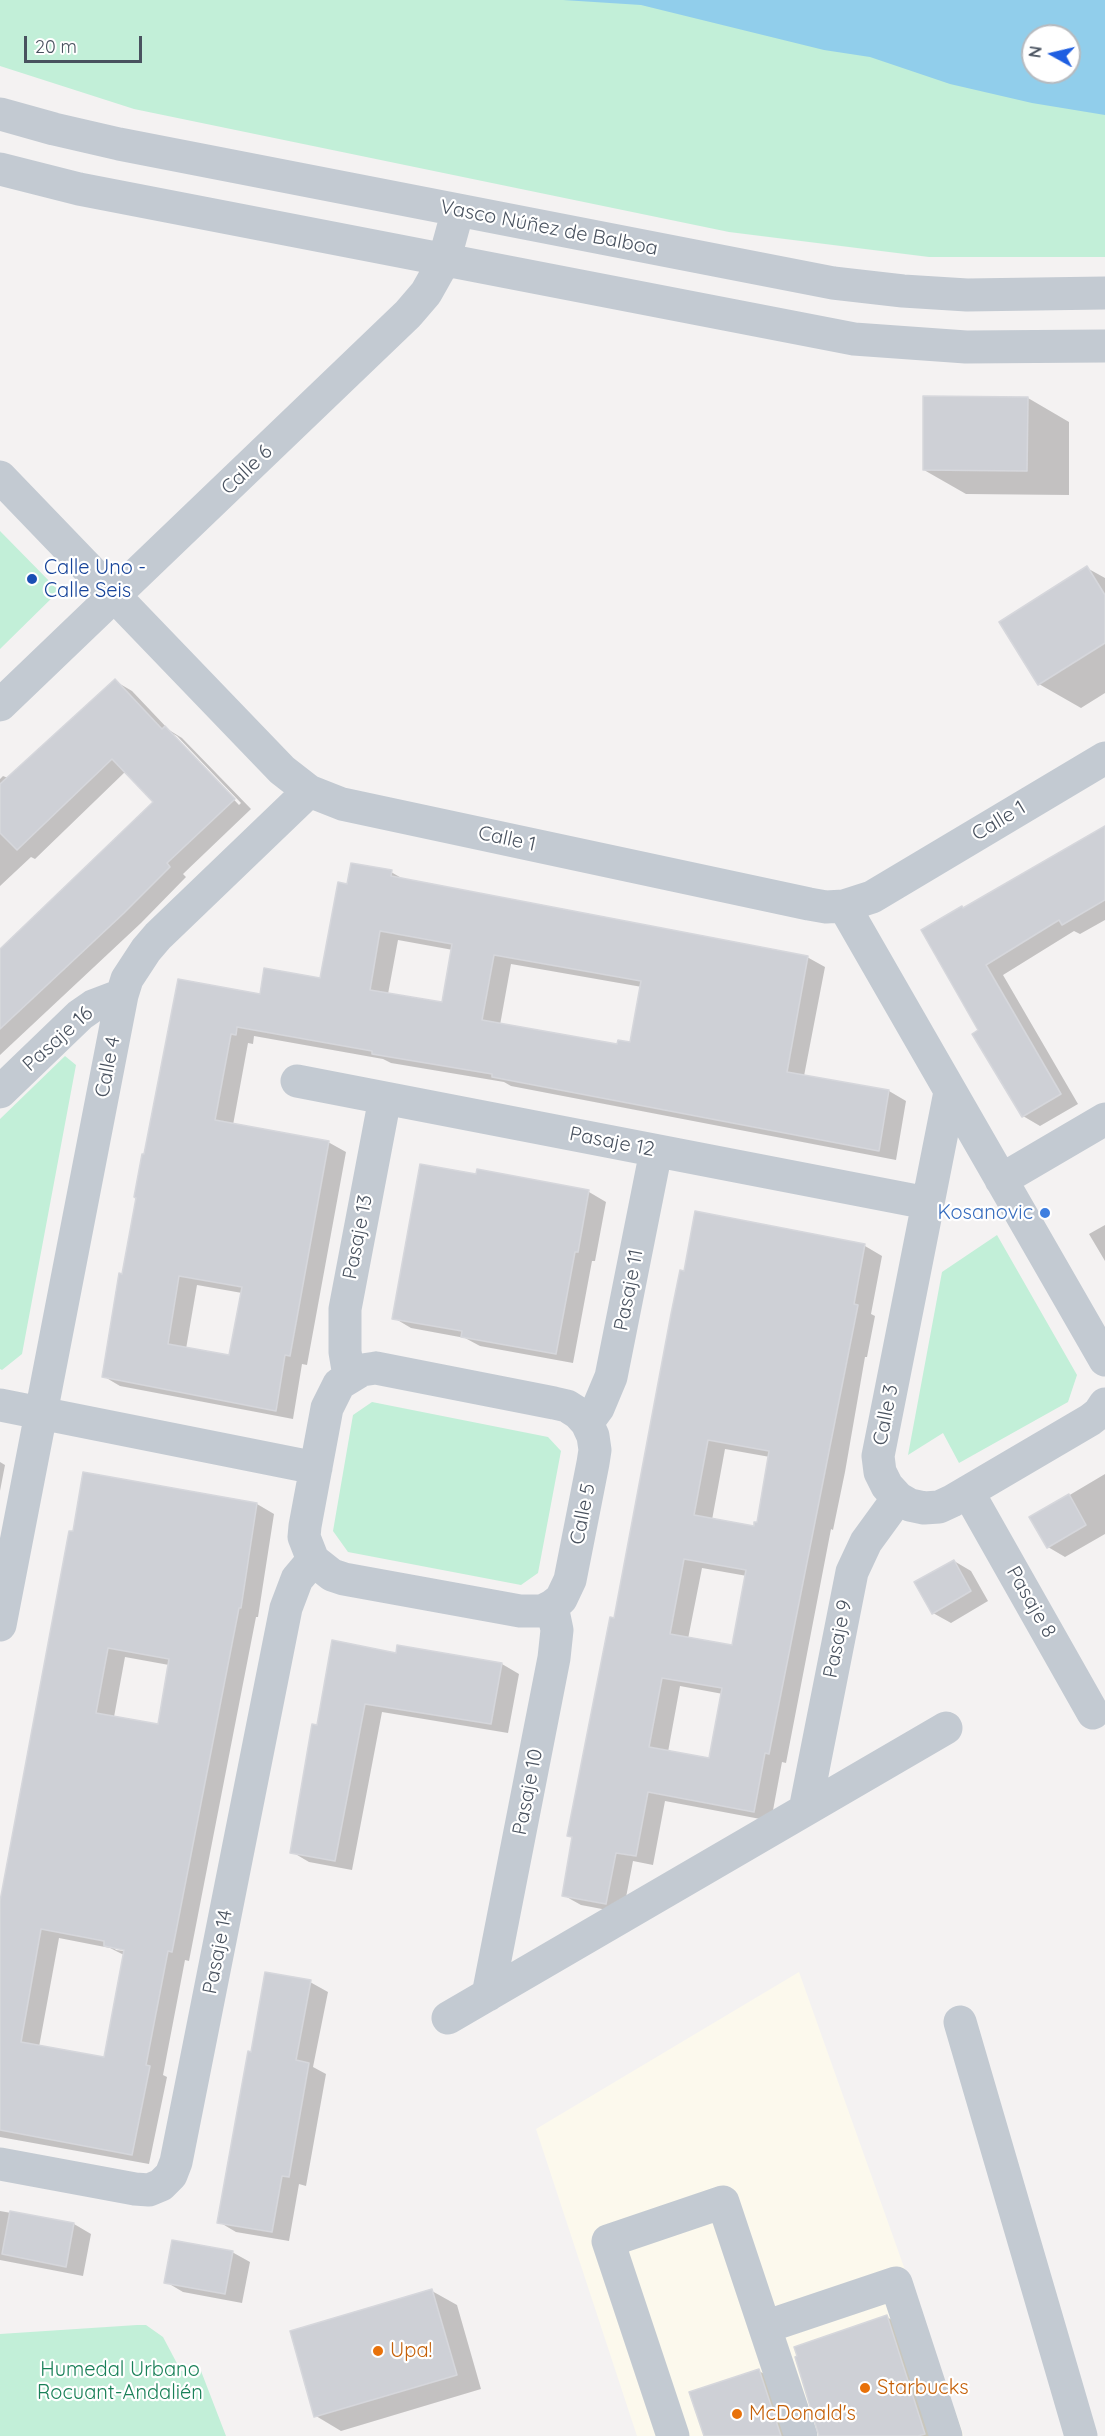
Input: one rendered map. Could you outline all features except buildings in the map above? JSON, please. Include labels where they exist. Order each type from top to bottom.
[{"type":"street","name":"Vasco Núñez de Balboa","points":[[0,114],[119,144],[833,283],[967,295],[1105,293]]},
{"type":"street","points":[[0,169],[79,189],[854,339],[966,347],[1105,346]]},
{"type":"street","name":"Calle 6","points":[[0,705],[392,332],[426,293],[444,261],[458,210]]},
{"type":"street","name":"Calle 1","points":[[0,477],[282,770],[309,791],[325,799],[354,807],[809,904],[826,907],[843,906],[872,897],[1105,758]]},
{"type":"street","name":"Calle 4","points":[[0,1624],[122,995],[127,979],[146,950],[309,791]]},
{"type":"street","points":[[843,906],[1105,1360]]},
{"type":"street","name":"Pasaje 16","points":[[0,1092],[80,1015],[93,1006],[122,995]]},
{"type":"street","name":"Pasaje 12","points":[[297,1081],[927,1203]]},
{"type":"street","name":"Calle 3","points":[[898,1498],[887,1486],[880,1472],[878,1456],[950,1092]]},
{"type":"street","name":"Pasaje 13","points":[[349,1376],[345,1352],[345,1309],[385,1098]]},
{"type":"street","points":[[1001,1180],[1105,1119]]},
{"type":"street","name":"Pasaje 11","points":[[587,1423],[598,1408],[611,1377],[656,1151]]},
{"type":"street","points":[[552,1606],[531,1612],[520,1611],[332,1575],[313,1560],[304,1538],[316,1468],[332,1395],[339,1384],[362,1370],[376,1368],[567,1407],[578,1413],[587,1423]]},
{"type":"street","points":[[898,1498],[917,1507],[939,1507],[1090,1420],[1105,1404]]},
{"type":"street","points":[[0,1405],[316,1468]]},
{"type":"street","name":"Calle 5","points":[[552,1606],[561,1599],[570,1580],[593,1463],[595,1450],[593,1436],[587,1423]]},
{"type":"street","name":"Pasaje 8","points":[[968,1492],[1093,1713]]},
{"type":"street","name":"Pasaje 9","points":[[806,1801],[852,1572],[866,1542],[898,1498]]},
{"type":"street","name":"Pasaje 14","points":[[0,2164],[149,2190],[161,2185],[171,2175],[178,2151],[286,1608],[297,1579],[313,1560]]},
{"type":"street","name":"Pasaje 10","points":[[490,1986],[554,1658],[557,1630],[552,1606]]},
{"type":"street","points":[[448,2018],[490,1986],[806,1801],[946,1728]]},
{"type":"street","points":[[960,2022],[1081,2436]]},
{"type":"street","points":[[673,2436],[608,2241],[723,2202],[801,2436]]},
{"type":"street","points":[[765,2327],[896,2283],[946,2436]]},
{"type":"shaded area","points":[[799,1972],[964,2436],[637,2436],[536,2129]]},
{"type":"green space","points":[[0,0],[1105,0],[1105,257],[929,257],[729,232],[134,109],[0,66]]},
{"type":"green space","points":[[0,531],[59,591],[0,649]]},
{"type":"green space","points":[[65,1056],[76,1065],[22,1354],[2,1370],[0,1369],[0,1119]]},
{"type":"green space","points":[[997,1235],[1077,1375],[1068,1402],[959,1463],[943,1433],[908,1455],[942,1272]]},
{"type":"green space","points":[[372,1402],[548,1437],[561,1451],[538,1573],[521,1585],[348,1552],[333,1531],[353,1415]]},
{"type":"green space","name":"Humedal Urbano Rocuant-Andalién","points":[[146,2325],[163,2337],[181,2371],[201,2371],[226,2436],[0,2436],[0,2334]]},
{"type":"water","points":[[563,0],[1105,0],[1105,115],[1032,103],[950,84],[870,57],[824,50],[641,5]]},
{"type":"place","name":"Calle Uno - Calle Seis","points":[[32,579]]},
{"type":"place","name":"Kosanovic","points":[[1045,1213]]},
{"type":"place","name":"Upa!","points":[[378,2351]]},
{"type":"place","name":"Starbucks","points":[[865,2388]]},
{"type":"place","name":"McDonald's","points":[[737,2414]]}]
